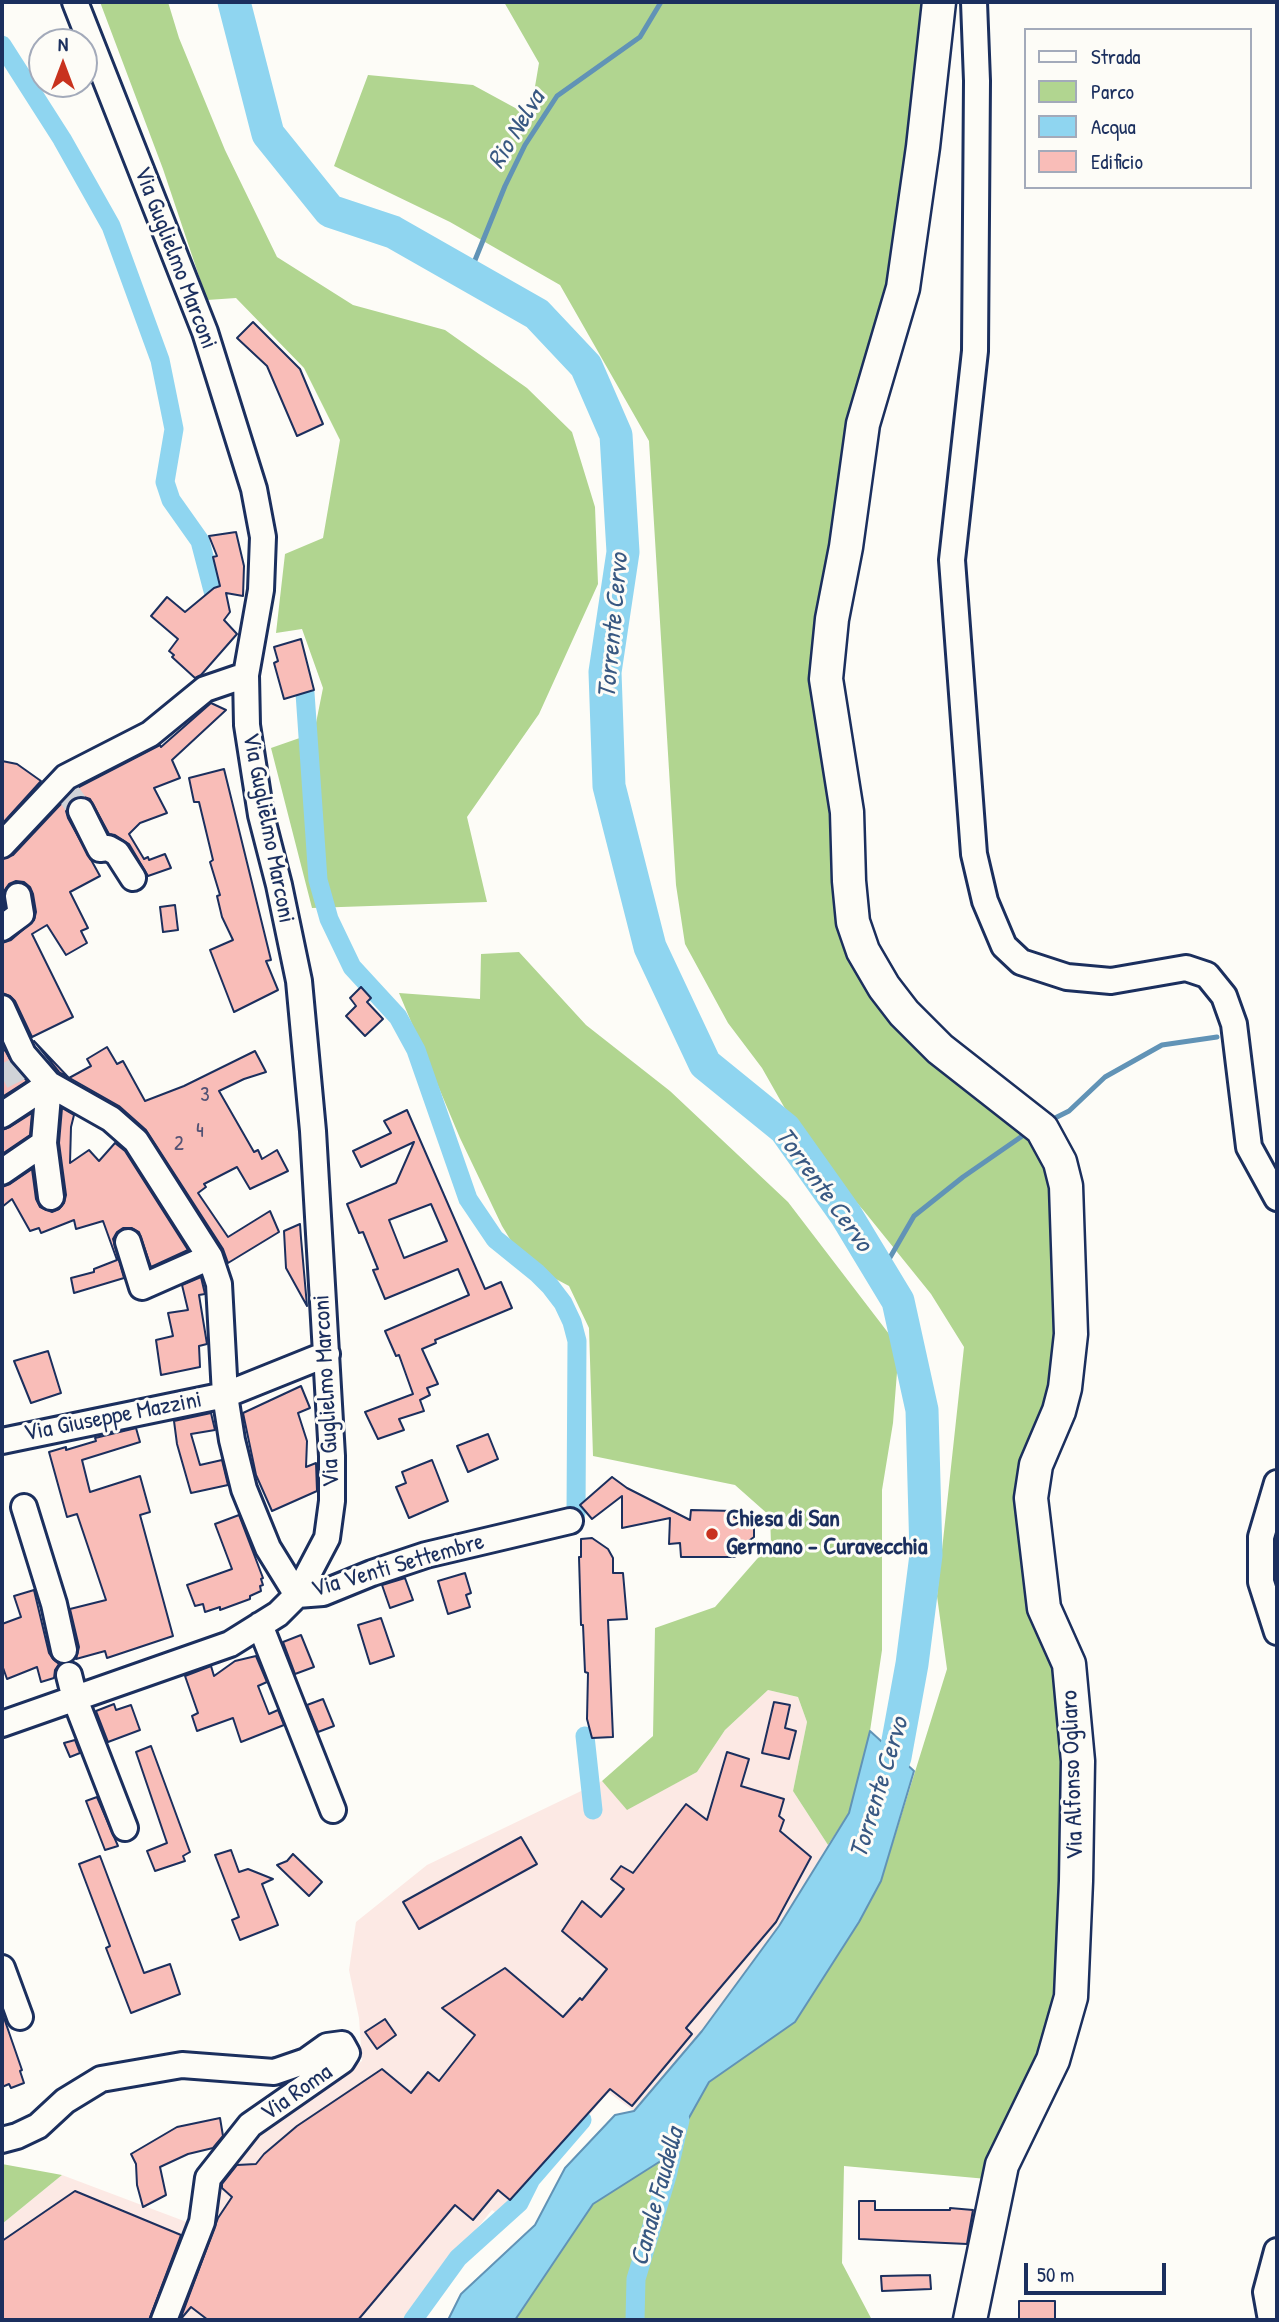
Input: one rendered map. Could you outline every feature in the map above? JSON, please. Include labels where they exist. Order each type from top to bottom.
[{"type":"main road","name":"Via Alfonso Ogliaro","points":[[939,2],[923,147],[902,288],[863,424],[846,547],[832,619],[826,679],[847,813],[853,922],[863,951],[898,1004],[940,1049],[1042,1129],[1060,1162],[1066,1186],[1071,1334],[1065,1388],[1059,1411],[1036,1465],[1031,1498],[1044,1608],[1069,1664],[1076,1747],[1076,1881],[1071,1997],[1053,2060],[1002,2165],[970,2320]]},
{"type":"street","name":"Via Guglielmo Marconi","points":[[75,2],[205,332],[254,489],[263,537],[261,590],[246,675],[247,725],[261,815],[299,981],[313,1131],[332,1456],[332,1502],[327,1538],[297,1595]]},
{"type":"street","points":[[974,2],[975,351],[953,560],[974,854],[985,901],[1004,946],[1021,962],[1067,977],[1111,981],[1186,968],[1207,975],[1224,996],[1234,1024],[1249,1147],[1277,1198]]},
{"type":"street","points":[[2,845],[63,785],[66,777],[150,734],[205,689],[246,675]]},
{"type":"street","points":[[81,811],[100,849],[107,848],[117,853],[133,878]]},
{"type":"street","points":[[2,928],[21,914],[18,895]]},
{"type":"street","name":"Via Giuseppe Mazzini","points":[[2,1008],[27,1064],[49,1084],[111,1119],[136,1141],[211,1257],[219,1284],[225,1395],[244,1489],[268,1548],[297,1595]]},
{"type":"street","points":[[2,1115],[49,1084]]},
{"type":"street","points":[[49,1084],[44,1143],[51,1197]]},
{"type":"street","points":[[2,1172],[44,1143]]},
{"type":"street","points":[[128,1242],[142,1287],[211,1257]]},
{"type":"street","name":"Via Giuseppe Mazzini","points":[[2,1441],[225,1395],[327,1354]]},
{"type":"street","points":[[1277,1483],[1261,1537],[1261,1582],[1277,1632]]},
{"type":"street","points":[[24,1507],[54,1604],[64,1650]]},
{"type":"street","name":"Via Venti Settembre","points":[[2,1722],[229,1644],[278,1614],[297,1595],[323,1593],[426,1555],[570,1521]]},
{"type":"street","points":[[260,1625],[333,1810]]},
{"type":"street","points":[[69,1675],[75,1699],[125,1828]]},
{"type":"street","points":[[2,1968],[20,2017]]},
{"type":"street","name":"Via Roma","points":[[2,2140],[38,2126],[65,2101],[101,2079],[182,2065],[274,2072],[306,2061],[327,2046],[342,2044],[347,2053],[342,2061],[250,2125],[208,2178],[202,2222],[164,2320]]},
{"type":"street","points":[[1271,2320],[1266,2292],[1277,2251]]},
{"type":"shaded area","points":[[768,1690],[798,1697],[807,1722],[793,1791],[828,1845],[779,1926],[702,2031],[634,2111],[608,2092],[506,2219],[492,2210],[403,2320],[2,2320],[2,2224],[62,2175],[192,2224],[230,2158],[362,2061],[359,2018],[349,1970],[356,1922],[427,1865],[602,1781],[627,1809],[697,1772],[725,1730]]},
{"type":"green space","points":[[100,2],[168,2],[179,38],[225,150],[277,257],[353,305],[445,330],[527,388],[572,432],[595,507],[598,584],[539,714],[467,817],[487,902],[312,908],[271,748],[314,733],[323,688],[302,629],[276,633],[285,554],[323,538],[340,440],[304,368],[236,298],[207,300],[163,169]]},
{"type":"green space","points":[[504,2],[927,2],[901,238],[850,427],[812,648],[836,840],[838,894],[849,958],[869,997],[891,1025],[964,1088],[1021,1117],[1055,1166],[1058,1274],[1053,1383],[1024,1458],[1065,1762],[1058,1993],[1042,2052],[987,2179],[844,2166],[842,2263],[872,2320],[515,2320],[593,2204],[667,2157],[709,2082],[795,2022],[859,1922],[881,1881],[947,1669],[937,1596],[964,1347],[931,1294],[804,1142],[762,1068],[728,1023],[685,944],[676,885],[649,441],[560,285],[450,222],[334,166],[368,75],[473,85],[530,116],[539,63]]},
{"type":"green space","points":[[519,952],[586,1025],[670,1091],[788,1202],[899,1347],[893,1423],[882,1490],[882,1650],[870,1731],[849,1813],[828,1845],[793,1791],[807,1722],[798,1697],[768,1690],[725,1730],[697,1772],[627,1810],[602,1781],[653,1736],[655,1628],[715,1607],[771,1543],[770,1516],[735,1485],[593,1456],[589,1328],[569,1286],[524,1262],[502,1226],[460,1138],[399,993],[480,999],[481,954]]},
{"type":"green space","points":[[2,2164],[62,2175],[2,2224]]},
{"type":"water","points":[[870,1731],[914,1771],[881,1881],[859,1922],[795,2022],[709,2082],[667,2157],[593,2204],[515,2320],[448,2320],[461,2294],[535,2225],[565,2168],[615,2115],[634,2111],[702,2031],[779,1926],[849,1813]]},
{"type":"building","points":[[253,322],[300,369],[323,424],[297,436],[267,366],[237,338]]},
{"type":"building","points":[[236,532],[244,566],[243,596],[226,593],[230,612],[224,620],[237,634],[201,675],[195,678],[169,651],[178,639],[151,616],[167,597],[185,612],[220,586],[213,557],[217,556],[209,536]]},
{"type":"building","points":[[301,639],[314,690],[284,699],[274,663],[278,661],[274,647]]},
{"type":"building","points":[[211,703],[226,710],[172,760],[180,778],[154,788],[167,813],[140,823],[129,834],[144,859],[148,857],[149,860],[165,854],[171,868],[148,876],[129,844],[109,834],[90,799],[81,796],[68,803],[68,818],[100,876],[70,892],[88,928],[81,931],[87,943],[66,955],[47,925],[32,934],[73,1017],[32,1037],[15,1001],[2,993],[2,943],[11,940],[34,920],[36,912],[33,894],[24,882],[9,884],[4,891],[5,907],[2,910],[2,859],[13,855],[75,789],[160,745],[161,747]]},
{"type":"building","points":[[2,761],[17,764],[41,781],[2,824]]},
{"type":"building","points":[[224,769],[271,960],[266,961],[278,990],[234,1012],[210,950],[233,940],[222,917],[217,896],[220,895],[210,862],[213,860],[199,802],[194,802],[189,778]]},
{"type":"building","points":[[175,905],[178,930],[163,932],[160,907]]},
{"type":"building","points":[[361,987],[371,998],[367,1002],[383,1019],[365,1036],[346,1016],[356,1006],[350,998]]},
{"type":"building","points":[[34,1041],[68,1077],[59,1072]]},
{"type":"building","points":[[107,1047],[117,1064],[123,1061],[145,1101],[184,1086],[255,1051],[266,1072],[219,1091],[254,1152],[258,1150],[262,1159],[277,1150],[288,1171],[250,1189],[237,1167],[204,1184],[206,1187],[198,1193],[228,1237],[270,1211],[279,1232],[228,1263],[223,1249],[146,1130],[119,1106],[69,1078],[91,1066],[87,1059]]},
{"type":"building","points":[[5,1050],[27,1081],[2,1097],[2,1051]]},
{"type":"building","points":[[62,1108],[74,1115],[70,1163],[89,1150],[99,1161],[115,1143],[125,1151],[188,1250],[151,1267],[139,1232],[132,1228],[123,1228],[113,1239],[124,1278],[74,1293],[71,1278],[94,1272],[94,1269],[117,1260],[103,1221],[76,1229],[74,1220],[41,1233],[39,1228],[30,1231],[12,1199],[2,1207],[2,1187],[32,1169],[36,1199],[40,1207],[52,1212],[64,1203],[66,1195],[59,1143]]},
{"type":"building","points":[[407,1110],[485,1289],[501,1282],[512,1308],[435,1340],[436,1343],[422,1349],[438,1384],[427,1388],[430,1395],[420,1400],[424,1411],[399,1419],[404,1430],[378,1439],[365,1412],[413,1394],[399,1355],[396,1356],[385,1331],[469,1295],[458,1269],[385,1299],[373,1270],[378,1269],[363,1232],[359,1233],[347,1204],[396,1183],[414,1142],[361,1167],[353,1151],[391,1133],[384,1121]],"holes":[[[431,1204],[447,1241],[404,1258],[389,1220]]]},
{"type":"building","points":[[32,1113],[30,1135],[2,1154],[2,1130]]},
{"type":"building","points":[[300,1224],[307,1306],[286,1268],[284,1231]]},
{"type":"building","points":[[201,1277],[205,1294],[199,1295],[207,1344],[199,1346],[200,1367],[161,1375],[156,1340],[173,1336],[168,1313],[188,1310],[182,1285]]},
{"type":"building","points":[[48,1351],[61,1393],[31,1403],[14,1361]]},
{"type":"building","points":[[301,1386],[310,1408],[298,1413],[307,1441],[306,1467],[316,1463],[317,1491],[272,1511],[256,1475],[243,1413]]},
{"type":"building","points":[[211,1413],[215,1430],[191,1434],[200,1465],[222,1460],[228,1485],[191,1493],[177,1444],[174,1421]]},
{"type":"building","points":[[136,1428],[140,1442],[82,1460],[90,1492],[140,1476],[150,1512],[140,1515],[173,1636],[107,1658],[105,1651],[76,1659],[79,1647],[70,1609],[106,1600],[77,1514],[67,1517],[49,1452],[66,1447],[66,1450],[96,1441],[95,1438]]},
{"type":"building","points":[[488,1434],[498,1459],[468,1472],[457,1446]]},
{"type":"building","points":[[432,1460],[448,1501],[409,1518],[396,1487],[406,1483],[402,1472]]},
{"type":"building","points":[[612,1477],[627,1488],[690,1520],[691,1510],[734,1511],[734,1517],[754,1527],[754,1537],[735,1551],[735,1557],[681,1557],[680,1543],[669,1544],[670,1518],[622,1528],[622,1496],[592,1519],[580,1505]]},
{"type":"building","points":[[239,1515],[263,1578],[261,1591],[250,1596],[250,1599],[220,1610],[220,1607],[205,1612],[203,1604],[195,1606],[187,1585],[232,1569],[215,1524]]},
{"type":"building","points":[[592,1538],[608,1549],[613,1558],[613,1573],[623,1573],[627,1619],[608,1620],[613,1737],[592,1738],[587,1719],[588,1673],[585,1672],[581,1625],[579,1557],[581,1539]]},
{"type":"building","points":[[465,1573],[471,1593],[466,1595],[470,1607],[448,1614],[438,1581]]},
{"type":"building","points":[[405,1578],[413,1600],[390,1608],[382,1585]]},
{"type":"building","points":[[34,1590],[49,1653],[59,1664],[54,1678],[41,1682],[37,1667],[7,1679],[2,1665],[2,1624],[21,1617],[14,1596]]},
{"type":"building","points":[[381,1618],[394,1656],[370,1664],[358,1625]]},
{"type":"building","points":[[301,1635],[314,1667],[295,1674],[283,1642]]},
{"type":"building","points":[[256,1656],[267,1682],[258,1686],[269,1714],[278,1710],[284,1725],[241,1742],[233,1718],[197,1731],[192,1716],[198,1713],[185,1676],[211,1666],[214,1676],[235,1661]]},
{"type":"building","points":[[323,1699],[334,1726],[318,1732],[307,1705]]},
{"type":"building","points":[[774,1702],[790,1705],[785,1728],[796,1731],[789,1759],[762,1753]]},
{"type":"building","points":[[114,1704],[116,1710],[131,1705],[140,1730],[108,1742],[96,1711]]},
{"type":"building","points":[[75,1740],[80,1753],[70,1757],[64,1743]]},
{"type":"building","points":[[151,1746],[190,1852],[183,1856],[185,1861],[155,1871],[147,1851],[167,1843],[136,1752]]},
{"type":"building","points":[[727,1752],[749,1759],[741,1786],[784,1799],[779,1816],[784,1820],[780,1831],[811,1857],[776,1922],[686,2028],[692,2034],[632,2106],[610,2089],[510,2200],[498,2190],[473,2220],[455,2205],[358,2320],[208,2320],[191,2307],[180,2320],[218,2218],[232,2197],[222,2188],[222,2184],[237,2165],[256,2164],[297,2126],[382,2069],[411,2093],[428,2072],[439,2081],[475,2035],[442,2008],[505,1968],[563,2017],[580,1998],[582,2000],[607,1969],[562,1931],[582,1901],[601,1917],[624,1889],[611,1879],[621,1866],[633,1873],[686,1804],[707,1820]]},
{"type":"building","points":[[97,1797],[118,1846],[105,1850],[86,1801]]},
{"type":"building","points":[[521,1837],[537,1864],[419,1929],[403,1902]]},
{"type":"building","points":[[231,1850],[239,1872],[248,1869],[273,1879],[262,1884],[278,1925],[240,1940],[232,1920],[239,1917],[215,1855]]},
{"type":"building","points":[[293,1854],[322,1882],[309,1896],[277,1865],[287,1861]]},
{"type":"building","points":[[100,1856],[144,1973],[170,1964],[180,1994],[131,2013],[106,1948],[110,1946],[79,1864]]},
{"type":"building","points":[[2,2018],[22,2070],[20,2071],[24,2083],[11,2088],[9,2084],[2,2087]]},
{"type":"building","points":[[385,2019],[396,2035],[377,2049],[365,2032]]},
{"type":"building","points":[[220,2118],[223,2136],[213,2148],[188,2154],[160,2167],[166,2195],[143,2207],[137,2185],[136,2164],[131,2154],[177,2127]]},
{"type":"building","points":[[75,2191],[181,2235],[149,2320],[2,2320],[2,2241]]},
{"type":"building","points":[[859,2201],[875,2201],[875,2210],[973,2210],[967,2244],[859,2239]]},
{"type":"building","points":[[930,2275],[931,2289],[882,2291],[881,2276]]},
{"type":"building","points":[[1019,2301],[1055,2301],[1055,2320],[1019,2320]]},
{"type":"waterway","name":"Torrente Cervo","points":[[234,2],[268,134],[330,211],[393,232],[537,314],[586,366],[616,435],[623,552],[605,672],[609,786],[650,947],[705,1064],[785,1129],[846,1215],[898,1301],[922,1410],[926,1555],[912,1664],[895,1757],[881,1796]]},
{"type":"waterway","name":"Rio Nelva","points":[[469,275],[505,186],[525,145],[557,96],[640,37],[661,2]]},
{"type":"waterway","points":[[2,45],[62,139],[111,226],[160,360],[174,429],[165,482],[171,500],[200,541],[217,606]]},
{"type":"waterway","points":[[305,693],[318,880],[329,919],[352,967],[398,1017],[416,1050],[468,1199],[495,1239],[550,1286],[563,1303],[572,1322],[577,1341],[576,1514]]},
{"type":"waterway","points":[[1049,1121],[1069,1111],[1105,1077],[1162,1045],[1217,1037]]},
{"type":"waterway","points":[[881,1273],[914,1216],[963,1177],[1028,1132]]},
{"type":"waterway","points":[[585,1736],[593,1810]]},
{"type":"waterway","points":[[413,2320],[458,2258],[519,2203],[531,2179],[582,2120]]},
{"type":"waterway","name":"Canale Faudella","points":[[635,2320],[636,2279],[667,2176],[680,2120]]},
{"type":"tunnel","points":[[65,789],[81,811]]},
{"type":"tunnel","points":[[2,1077],[24,1066]]},
{"type":"place","name":"Chiesa di San Germano - Curavecchia","points":[[712,1534]]}]
